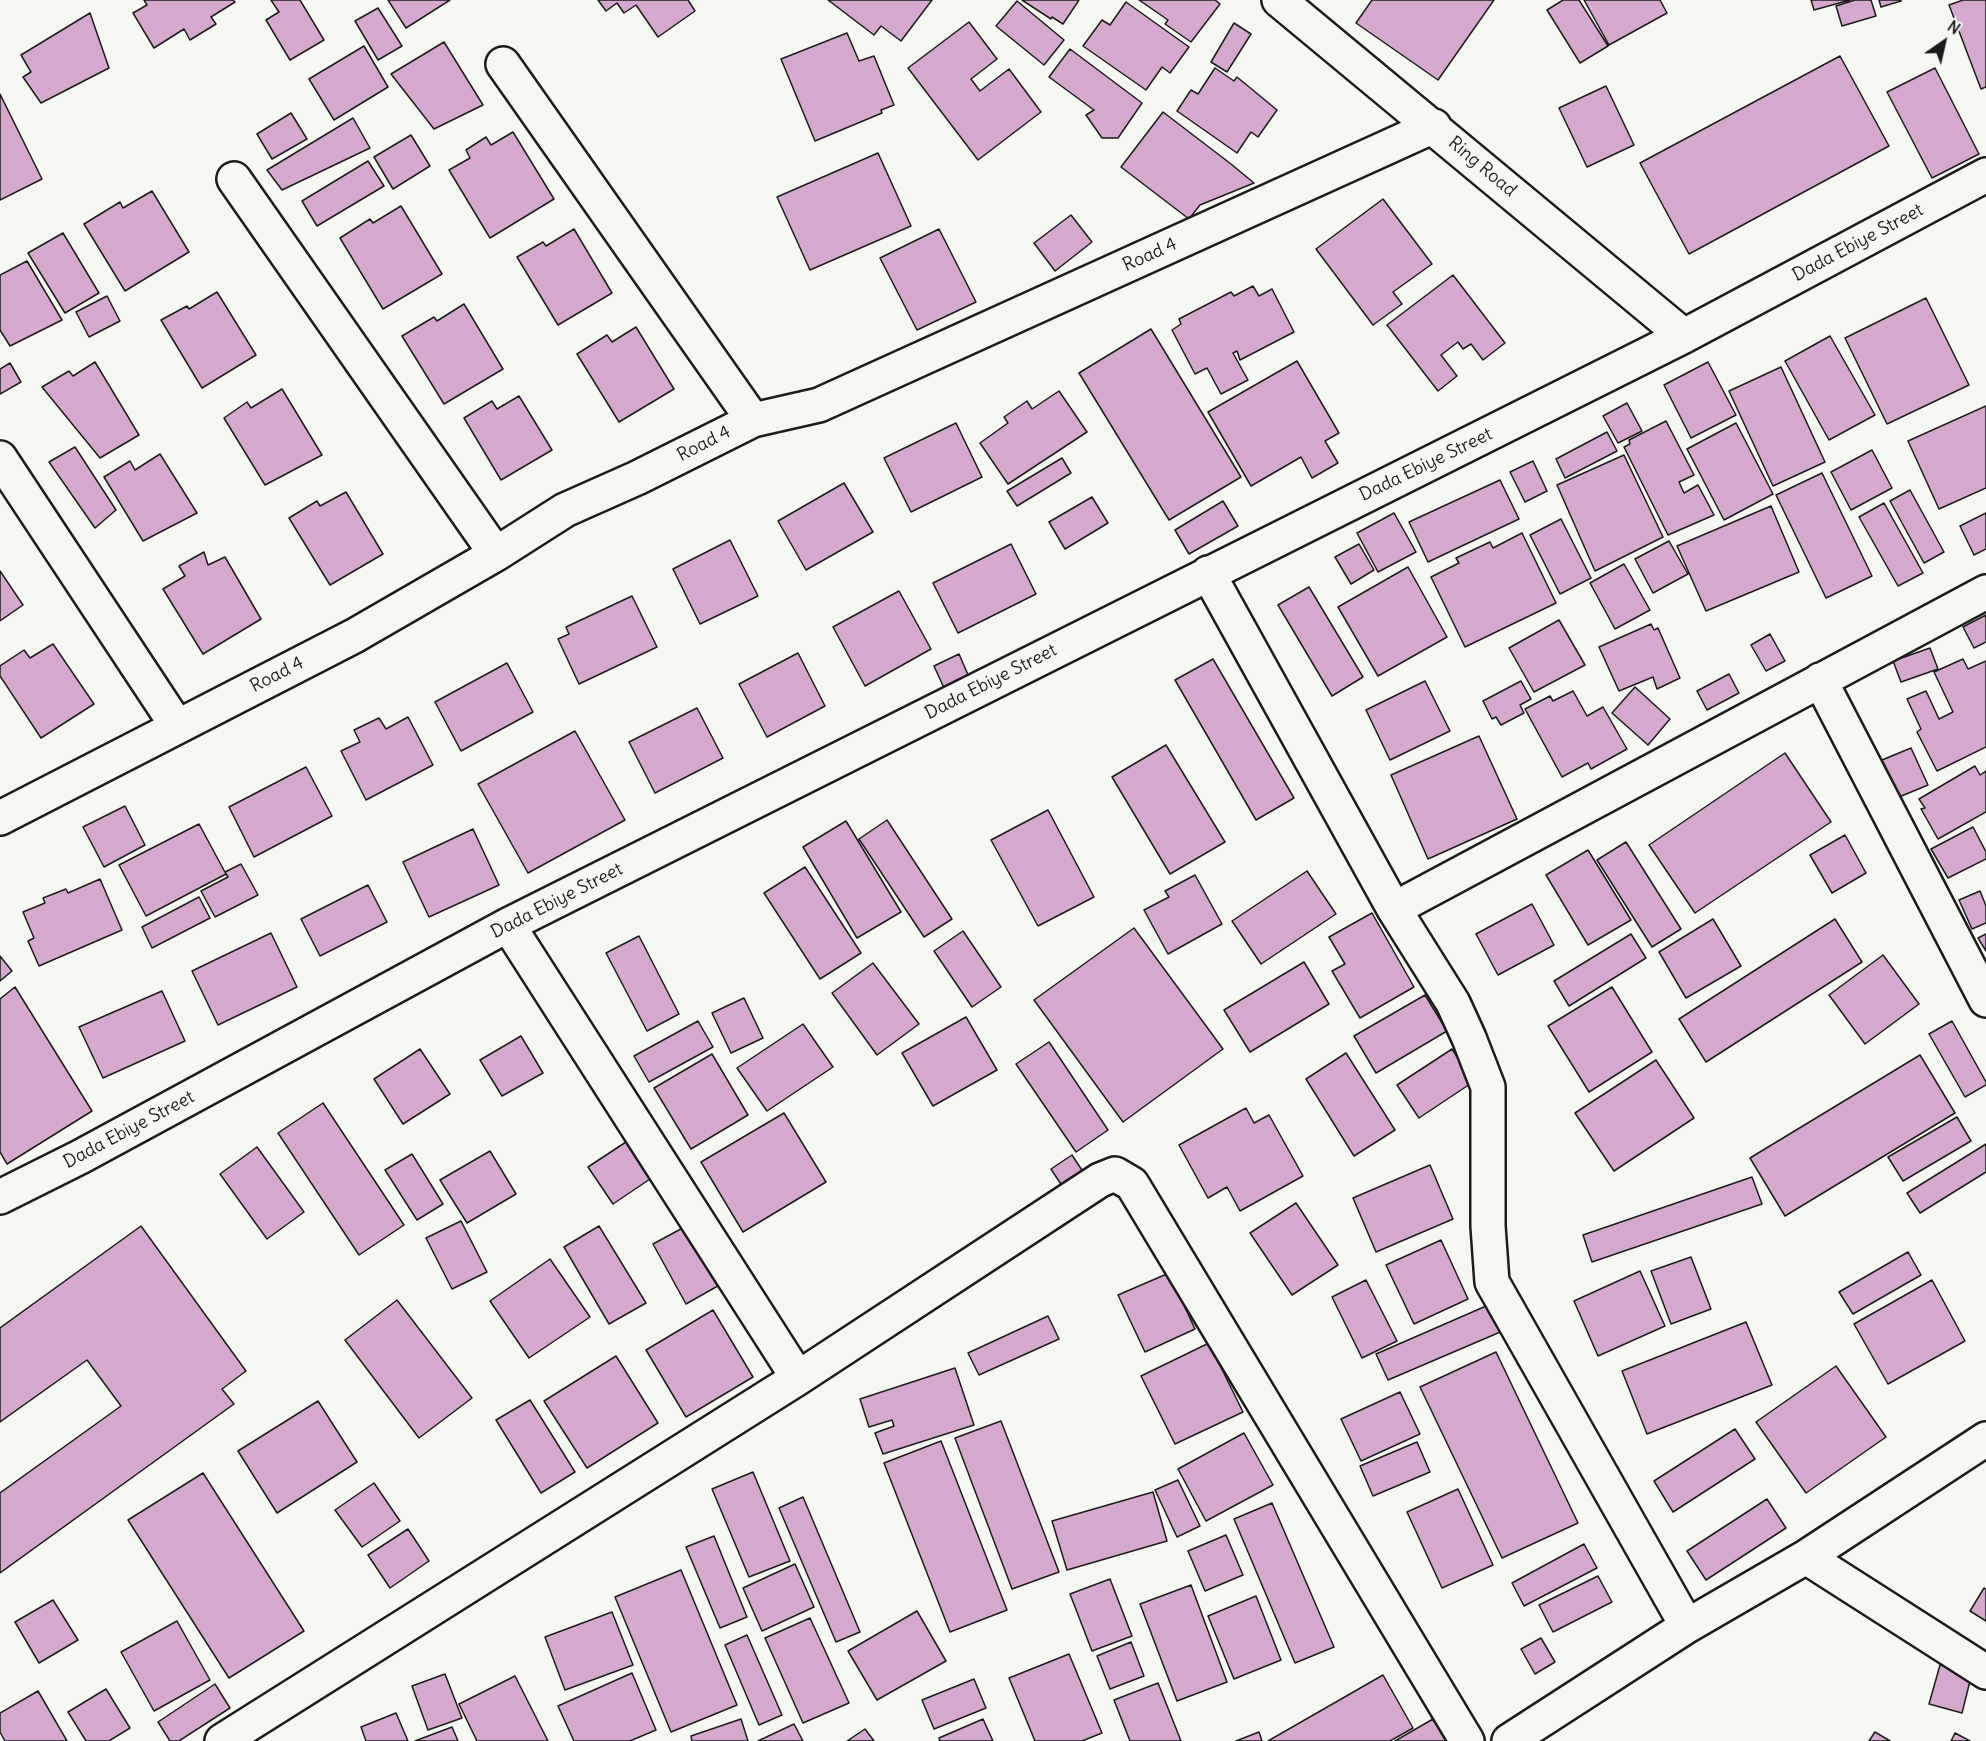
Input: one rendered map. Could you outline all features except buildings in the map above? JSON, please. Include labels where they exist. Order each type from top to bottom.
[{"type":"street","name":"Ring Road","points":[[1279,0],[1434,126],[1684,336]]},
{"type":"street","points":[[503,64],[753,420]]},
{"type":"street","name":"Road 4","points":[[0,818],[354,636],[496,554],[564,510],[637,478],[753,420],[819,405],[1434,126]]},
{"type":"street","name":"Dada Ebiye Street","points":[[0,1197],[91,1151],[508,926],[1684,336],[1986,175]]},
{"type":"street","points":[[234,179],[496,554]]},
{"type":"street","points":[[0,458],[177,726]]},
{"type":"street","points":[[1209,573],[1394,909],[1453,1002],[1488,1087],[1488,1226],[1492,1282],[1687,1626]]},
{"type":"street","points":[[1394,909],[1986,592]]},
{"type":"street","points":[[1820,680],[1986,1000]]},
{"type":"street","points":[[508,926],[798,1378]]},
{"type":"street","points":[[222,1741],[798,1378],[1100,1180],[1115,1174],[1132,1184],[1467,1741]]},
{"type":"street","points":[[1509,1741],[1687,1626],[1806,1557],[1986,1439]]},
{"type":"street","points":[[1806,1557],[1986,1672]]}]
